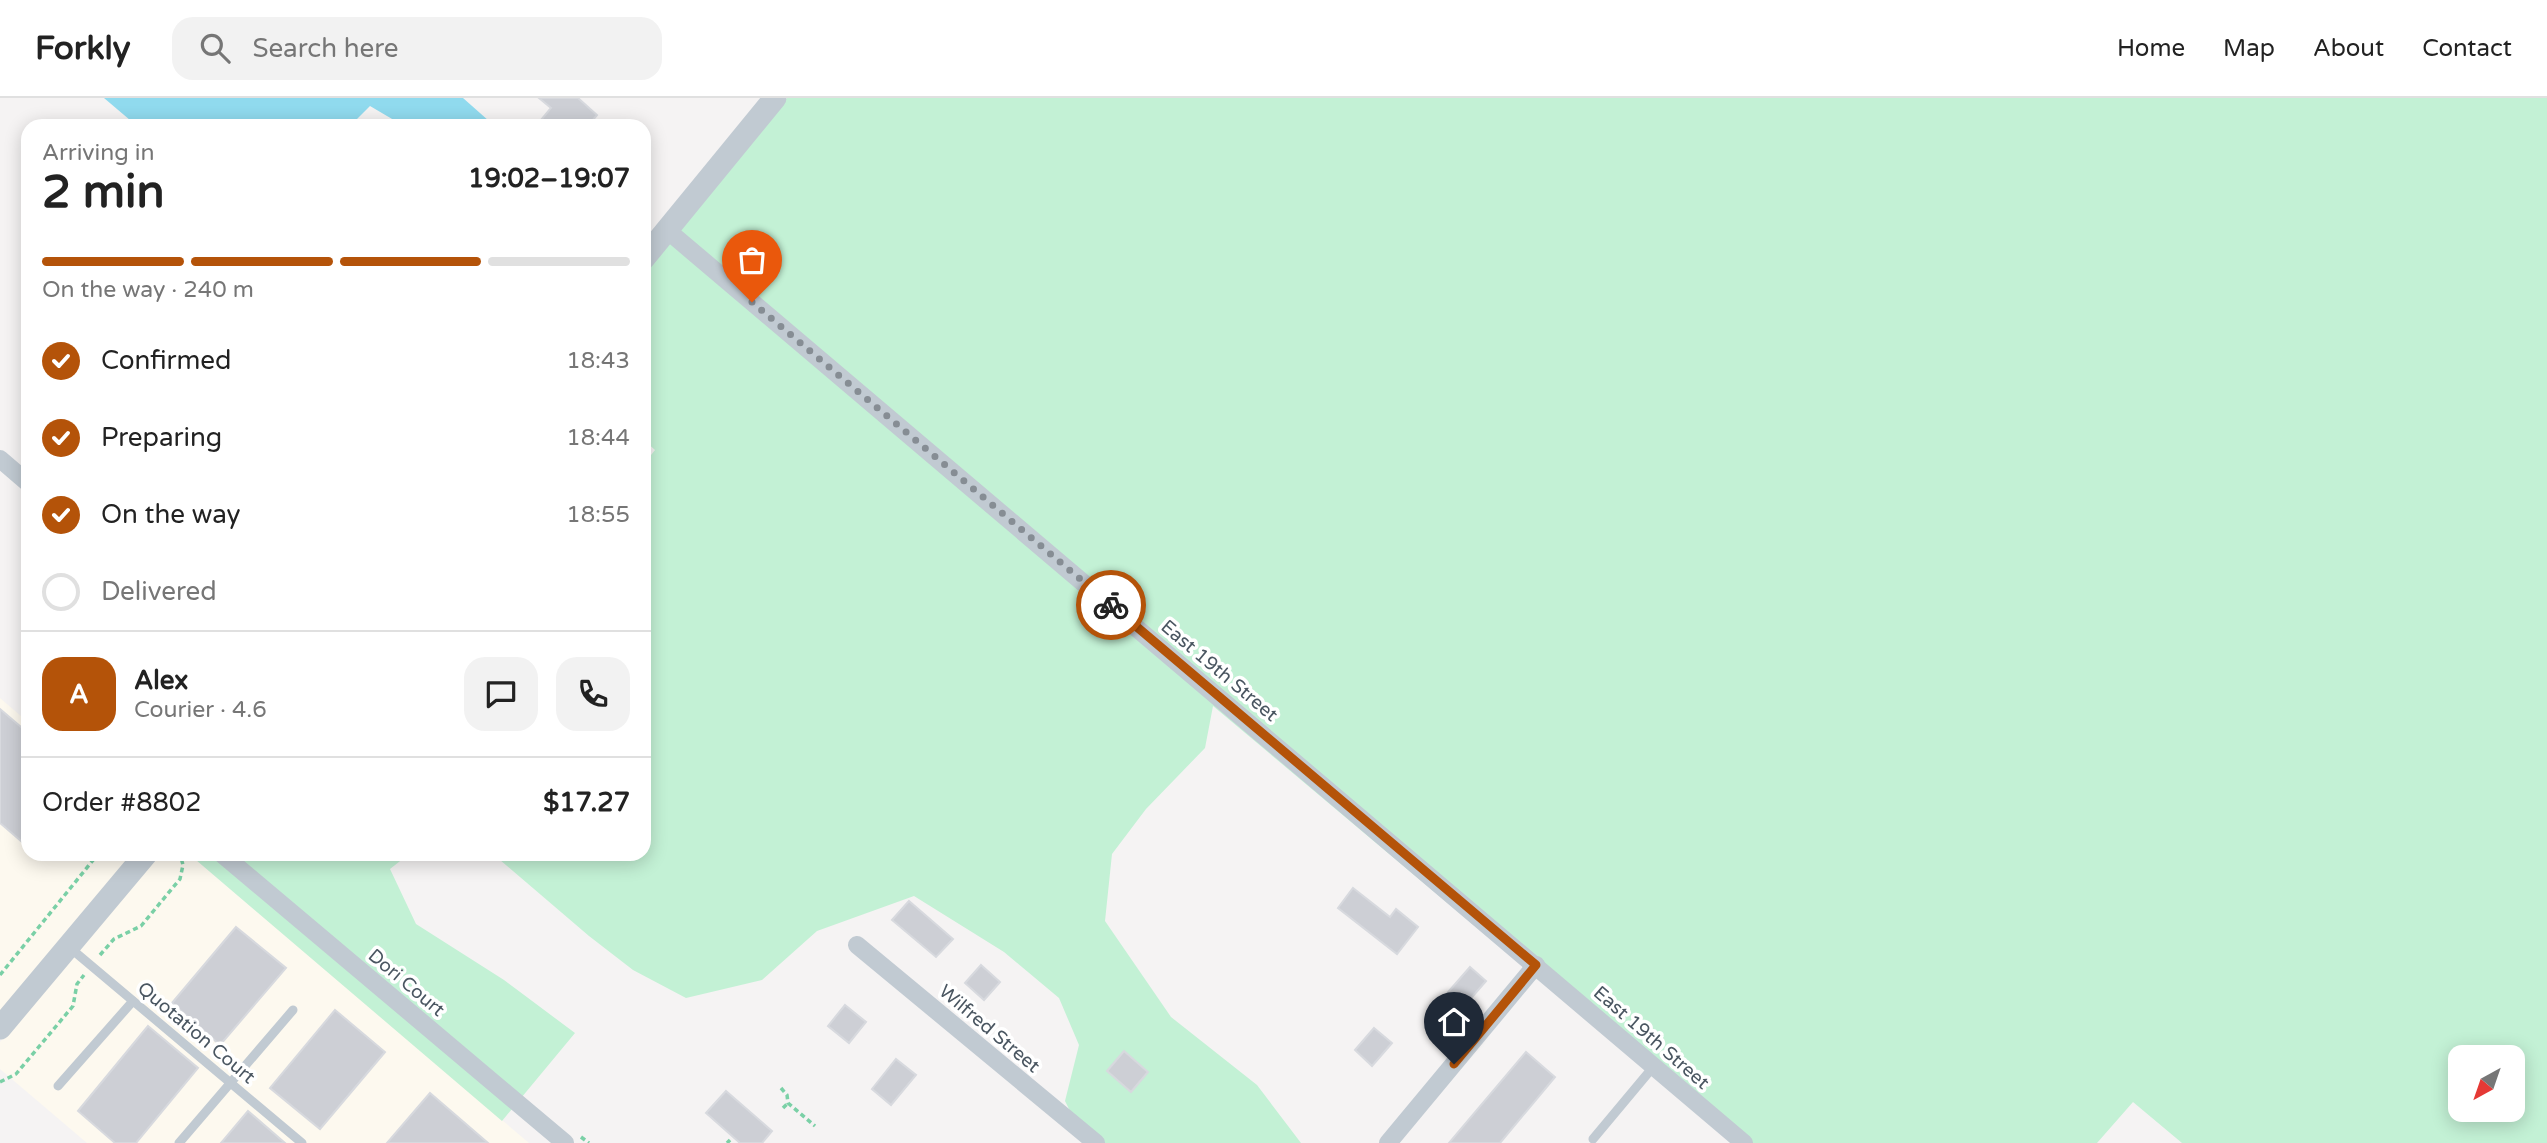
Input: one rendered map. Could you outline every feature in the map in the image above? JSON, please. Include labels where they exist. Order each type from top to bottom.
[{"type":"street","points":[[651,249],[775,98]]},
{"type":"street","name":"East 19th Street","points":[[667,230],[1536,965],[1740,1142]]},
{"type":"street","points":[[0,459],[21,477]]},
{"type":"street","points":[[0,1028],[140,861]]},
{"type":"street","name":"Dori Court","points":[[230,861],[565,1143]]},
{"type":"street","name":"Wilfred Street","points":[[858,945],[1096,1143]]},
{"type":"street","points":[[1388,1143],[1536,965]]},
{"type":"lane","name":"Quotation Court","points":[[69,947],[302,1143]]},
{"type":"lane","points":[[58,1086],[133,1001]]},
{"type":"lane","points":[[179,1143],[293,1010]]},
{"type":"lane","points":[[1593,1139],[1654,1066]]},
{"type":"path","points":[[0,975],[93,861]]},
{"type":"path","points":[[781,1088],[787,1095],[788,1103],[815,1126]]},
{"type":"path","points":[[783,1108],[788,1103]]},
{"type":"shaded area","points":[[0,698],[21,716],[21,861],[128,861],[0,1013]]},
{"type":"shaded area","points":[[153,861],[197,861],[529,1143],[87,1143],[0,1069],[0,1042]]},
{"type":"green space","points":[[787,98],[2547,98],[2547,1143],[2182,1143],[2133,1102],[2097,1143],[1733,1143],[1213,706],[1205,748],[1146,809],[1112,854],[1105,921],[1171,1017],[1257,1085],[1301,1143],[1086,1143],[1065,1101],[1079,1045],[1059,998],[1004,952],[914,896],[817,931],[762,980],[686,998],[633,970],[501,861],[651,861],[651,455],[655,450],[651,446],[651,264]]},
{"type":"green space","points":[[197,861],[400,861],[390,869],[416,924],[504,980],[575,1033],[502,1121]]},
{"type":"water","points":[[104,98],[463,98],[487,119],[392,119],[370,106],[357,119],[129,119]]},
{"type":"building","points":[[539,98],[578,98],[597,115],[594,119],[542,119],[551,108]]},
{"type":"building","points":[[0,709],[21,727],[21,841],[0,823]]},
{"type":"building","points":[[1353,888],[1390,917],[1396,909],[1418,927],[1397,954],[1338,908]]},
{"type":"building","points":[[909,901],[953,939],[936,957],[892,920]]},
{"type":"building","points":[[236,927],[286,968],[220,1045],[172,1003]]},
{"type":"building","points":[[981,965],[1000,982],[984,1000],[965,983]]},
{"type":"building","points":[[1470,967],[1486,981],[1452,1020],[1436,1006]]},
{"type":"building","points":[[845,1005],[866,1022],[849,1043],[828,1026]]},
{"type":"building","points":[[335,1010],[385,1052],[320,1129],[270,1088]]},
{"type":"building","points":[[148,1026],[198,1068],[136,1143],[115,1143],[78,1111]]},
{"type":"building","points":[[1374,1028],[1392,1043],[1372,1066],[1355,1050]]},
{"type":"building","points":[[1124,1051],[1148,1072],[1131,1092],[1107,1071]]},
{"type":"building","points":[[1526,1052],[1555,1077],[1500,1143],[1449,1143]]},
{"type":"building","points":[[896,1059],[916,1075],[891,1105],[872,1089]]},
{"type":"building","points":[[726,1091],[772,1131],[762,1143],[740,1143],[706,1113]]},
{"type":"building","points":[[430,1093],[488,1143],[387,1143]]},
{"type":"building","points":[[248,1111],[285,1143],[221,1143]]},
{"type":"way so far","points":[[752,302],[1111,605]]},
{"type":"route","points":[[1111,605],[1536,965],[1454,1064]]}]
